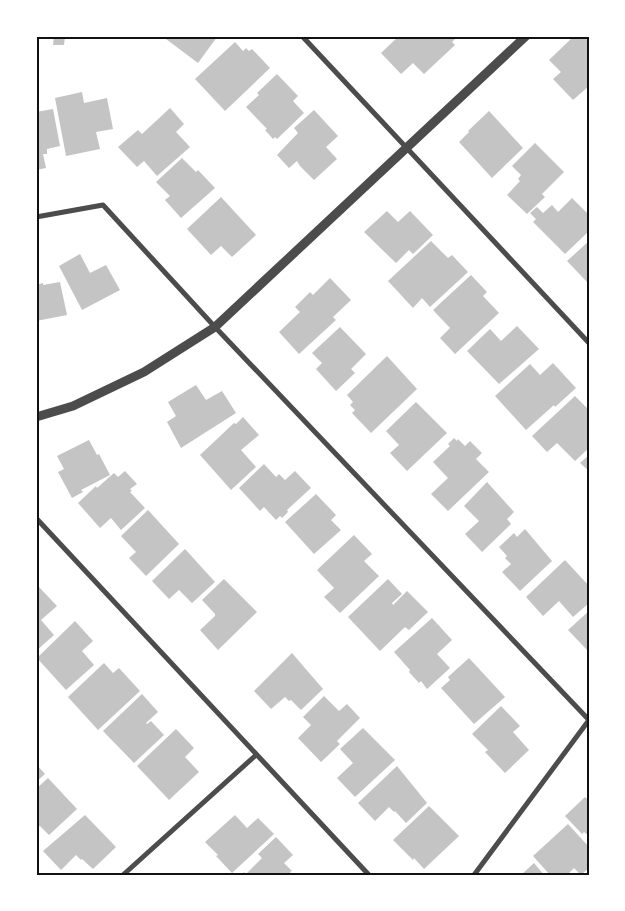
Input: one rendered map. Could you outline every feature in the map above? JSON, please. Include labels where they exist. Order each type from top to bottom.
[{"type":"street","points":[[302,36],[589,343]]},
{"type":"street","points":[[36,416],[74,406],[144,372],[215,327],[526,36]]},
{"type":"street","points":[[36,218],[103,205],[215,327],[589,720],[474,875]]},
{"type":"street","points":[[36,518],[369,875]]},
{"type":"street","points":[[123,875],[256,755]]},
{"type":"building","points":[[54,36],[65,36],[64,45],[53,45]]},
{"type":"building","points":[[162,36],[215,36],[217,37],[198,63]]},
{"type":"building","points":[[399,36],[458,36],[452,42],[455,45],[424,74],[413,63],[401,74],[381,53]]},
{"type":"building","points":[[574,36],[583,36],[589,42],[589,86],[573,100],[553,79],[561,72],[549,60]]},
{"type":"building","points":[[235,42],[243,51],[246,48],[249,51],[252,49],[270,68],[225,111],[195,79]]},
{"type":"building","points":[[277,74],[298,96],[293,101],[304,113],[277,139],[275,137],[273,139],[265,130],[267,129],[246,107],[259,95],[257,93]]},
{"type":"building","points":[[82,92],[84,103],[107,98],[113,129],[96,132],[100,149],[66,156],[55,98]]},
{"type":"building","points":[[170,108],[184,124],[176,132],[190,147],[157,176],[144,161],[137,167],[118,147],[138,130],[142,134]]},
{"type":"building","points":[[53,109],[60,146],[47,149],[47,154],[43,154],[46,168],[36,170],[36,112]]},
{"type":"building","points":[[314,110],[338,136],[326,147],[337,159],[314,180],[297,161],[289,168],[277,155],[298,133],[294,128]]},
{"type":"building","points":[[489,111],[523,148],[492,178],[459,142]]},
{"type":"building","points":[[535,143],[564,172],[542,194],[545,197],[527,214],[507,195],[520,181],[518,179],[521,175],[512,166]]},
{"type":"building","points":[[182,158],[196,172],[198,170],[215,188],[181,218],[165,200],[170,196],[156,182]]},
{"type":"building","points":[[221,197],[256,235],[232,257],[221,246],[211,255],[187,229]]},
{"type":"building","points":[[572,198],[589,215],[589,231],[565,254],[533,222],[536,219],[530,213],[537,207],[543,213],[552,205],[558,212]]},
{"type":"building","points":[[387,211],[398,222],[410,211],[433,235],[413,254],[409,250],[396,263],[364,232]]},
{"type":"building","points":[[431,241],[448,258],[452,255],[468,272],[430,307],[422,298],[413,308],[388,281]]},
{"type":"building","points":[[589,241],[589,282],[588,283],[567,261]]},
{"type":"building","points":[[80,254],[90,273],[106,265],[120,290],[82,310],[59,266]]},
{"type":"building","points":[[471,275],[487,292],[483,296],[499,313],[455,354],[440,338],[450,328],[433,310]]},
{"type":"building","points":[[330,278],[351,300],[333,317],[336,320],[299,354],[279,332],[300,312],[295,307],[310,292],[313,295]]},
{"type":"building","points":[[60,282],[67,315],[36,321],[36,285]]},
{"type":"building","points":[[517,326],[539,349],[499,384],[467,351],[490,329],[501,341]]},
{"type":"building","points":[[340,327],[366,354],[351,369],[355,373],[336,391],[316,369],[322,363],[312,353]]},
{"type":"building","points":[[387,356],[417,389],[371,433],[352,413],[355,410],[350,405],[353,402],[347,395]]},
{"type":"building","points":[[553,363],[576,388],[526,430],[495,396],[530,364],[540,375]]},
{"type":"building","points":[[196,385],[206,400],[222,391],[236,413],[181,448],[167,422],[176,416],[168,402]]},
{"type":"building","points":[[575,396],[589,410],[589,448],[575,461],[557,443],[547,452],[532,436]]},
{"type":"building","points":[[416,402],[447,433],[407,471],[390,453],[399,445],[386,431]]},
{"type":"building","points":[[243,417],[259,435],[241,450],[256,467],[231,490],[200,455]]},
{"type":"building","points":[[454,438],[457,441],[458,439],[465,446],[470,441],[482,453],[476,459],[489,472],[448,511],[431,494],[448,478],[433,462],[450,446],[448,444]]},
{"type":"building","points":[[89,440],[110,475],[81,490],[83,492],[72,498],[58,472],[64,469],[57,456]]},
{"type":"building","points":[[589,455],[589,471],[580,463]]},
{"type":"building","points":[[264,464],[276,477],[279,474],[285,480],[295,471],[311,488],[287,510],[288,512],[282,518],[280,516],[276,520],[264,507],[260,511],[239,488]]},
{"type":"building","points":[[125,471],[137,484],[130,489],[132,491],[130,492],[145,508],[121,530],[111,518],[100,528],[78,503],[96,486],[97,488],[114,473],[118,477]]},
{"type":"building","points":[[487,482],[514,512],[507,519],[511,524],[482,552],[465,534],[479,521],[464,506]]},
{"type":"building","points":[[316,494],[336,515],[331,520],[341,530],[314,554],[285,522]]},
{"type":"building","points":[[148,510],[179,544],[146,576],[129,558],[136,552],[121,536]]},
{"type":"building","points":[[525,529],[552,561],[520,591],[502,572],[511,564],[499,547],[514,533],[517,537]]},
{"type":"building","points":[[354,535],[372,554],[364,561],[379,576],[340,613],[324,597],[334,588],[317,570]]},
{"type":"building","points":[[185,549],[215,582],[192,603],[179,590],[169,599],[152,581]]},
{"type":"building","points":[[565,560],[589,586],[589,603],[573,617],[559,601],[543,616],[526,597]]},
{"type":"building","points":[[224,579],[257,612],[218,650],[200,630],[215,616],[202,600]]},
{"type":"building","points":[[388,579],[402,594],[392,603],[393,605],[407,591],[428,612],[409,630],[405,627],[380,651],[348,617]]},
{"type":"building","points":[[38,586],[57,606],[41,620],[54,635],[36,651],[36,588]]},
{"type":"building","points":[[589,611],[589,652],[568,630]]},
{"type":"building","points":[[432,618],[452,640],[437,654],[450,668],[427,689],[421,681],[419,683],[409,672],[410,670],[394,652]]},
{"type":"building","points":[[75,621],[93,641],[82,651],[94,665],[66,690],[37,658]]},
{"type":"building","points":[[292,653],[323,689],[301,710],[285,697],[271,709],[254,691]]},
{"type":"building","points":[[469,658],[505,697],[474,724],[441,688],[450,680],[448,677]]},
{"type":"building","points":[[104,663],[113,673],[119,668],[140,691],[98,730],[68,697]]},
{"type":"building","points":[[142,694],[158,712],[146,723],[151,721],[164,735],[134,763],[103,731]]},
{"type":"building","points":[[324,696],[339,711],[347,704],[360,718],[337,741],[340,744],[321,762],[298,738],[311,725],[303,717]]},
{"type":"building","points":[[501,706],[520,726],[513,732],[529,750],[505,773],[485,752],[488,750],[472,734]]},
{"type":"building","points":[[363,728],[395,760],[355,797],[337,778],[353,763],[340,749]]},
{"type":"building","points":[[176,729],[194,748],[185,757],[199,772],[169,800],[137,766]]},
{"type":"building","points":[[36,764],[45,774],[36,782]]},
{"type":"building","points":[[397,766],[427,803],[406,823],[389,807],[375,821],[358,803]]},
{"type":"building","points":[[48,778],[77,809],[49,835],[40,826],[36,826],[36,789]]},
{"type":"building","points":[[585,797],[589,801],[589,836],[584,832],[582,834],[565,816]]},
{"type":"building","points":[[429,806],[459,836],[424,869],[393,840]]},
{"type":"building","points":[[85,815],[116,847],[93,869],[76,855],[61,870],[43,851]]},
{"type":"building","points":[[235,815],[247,828],[258,818],[274,834],[232,873],[205,842]]},
{"type":"building","points":[[568,824],[589,847],[589,868],[581,875],[574,868],[567,875],[550,875],[533,856]]},
{"type":"building","points":[[276,837],[293,855],[284,863],[292,871],[290,872],[292,875],[242,875],[244,872],[246,874],[262,858],[258,854]]},
{"type":"building","points":[[534,863],[544,875],[521,875]]}]
